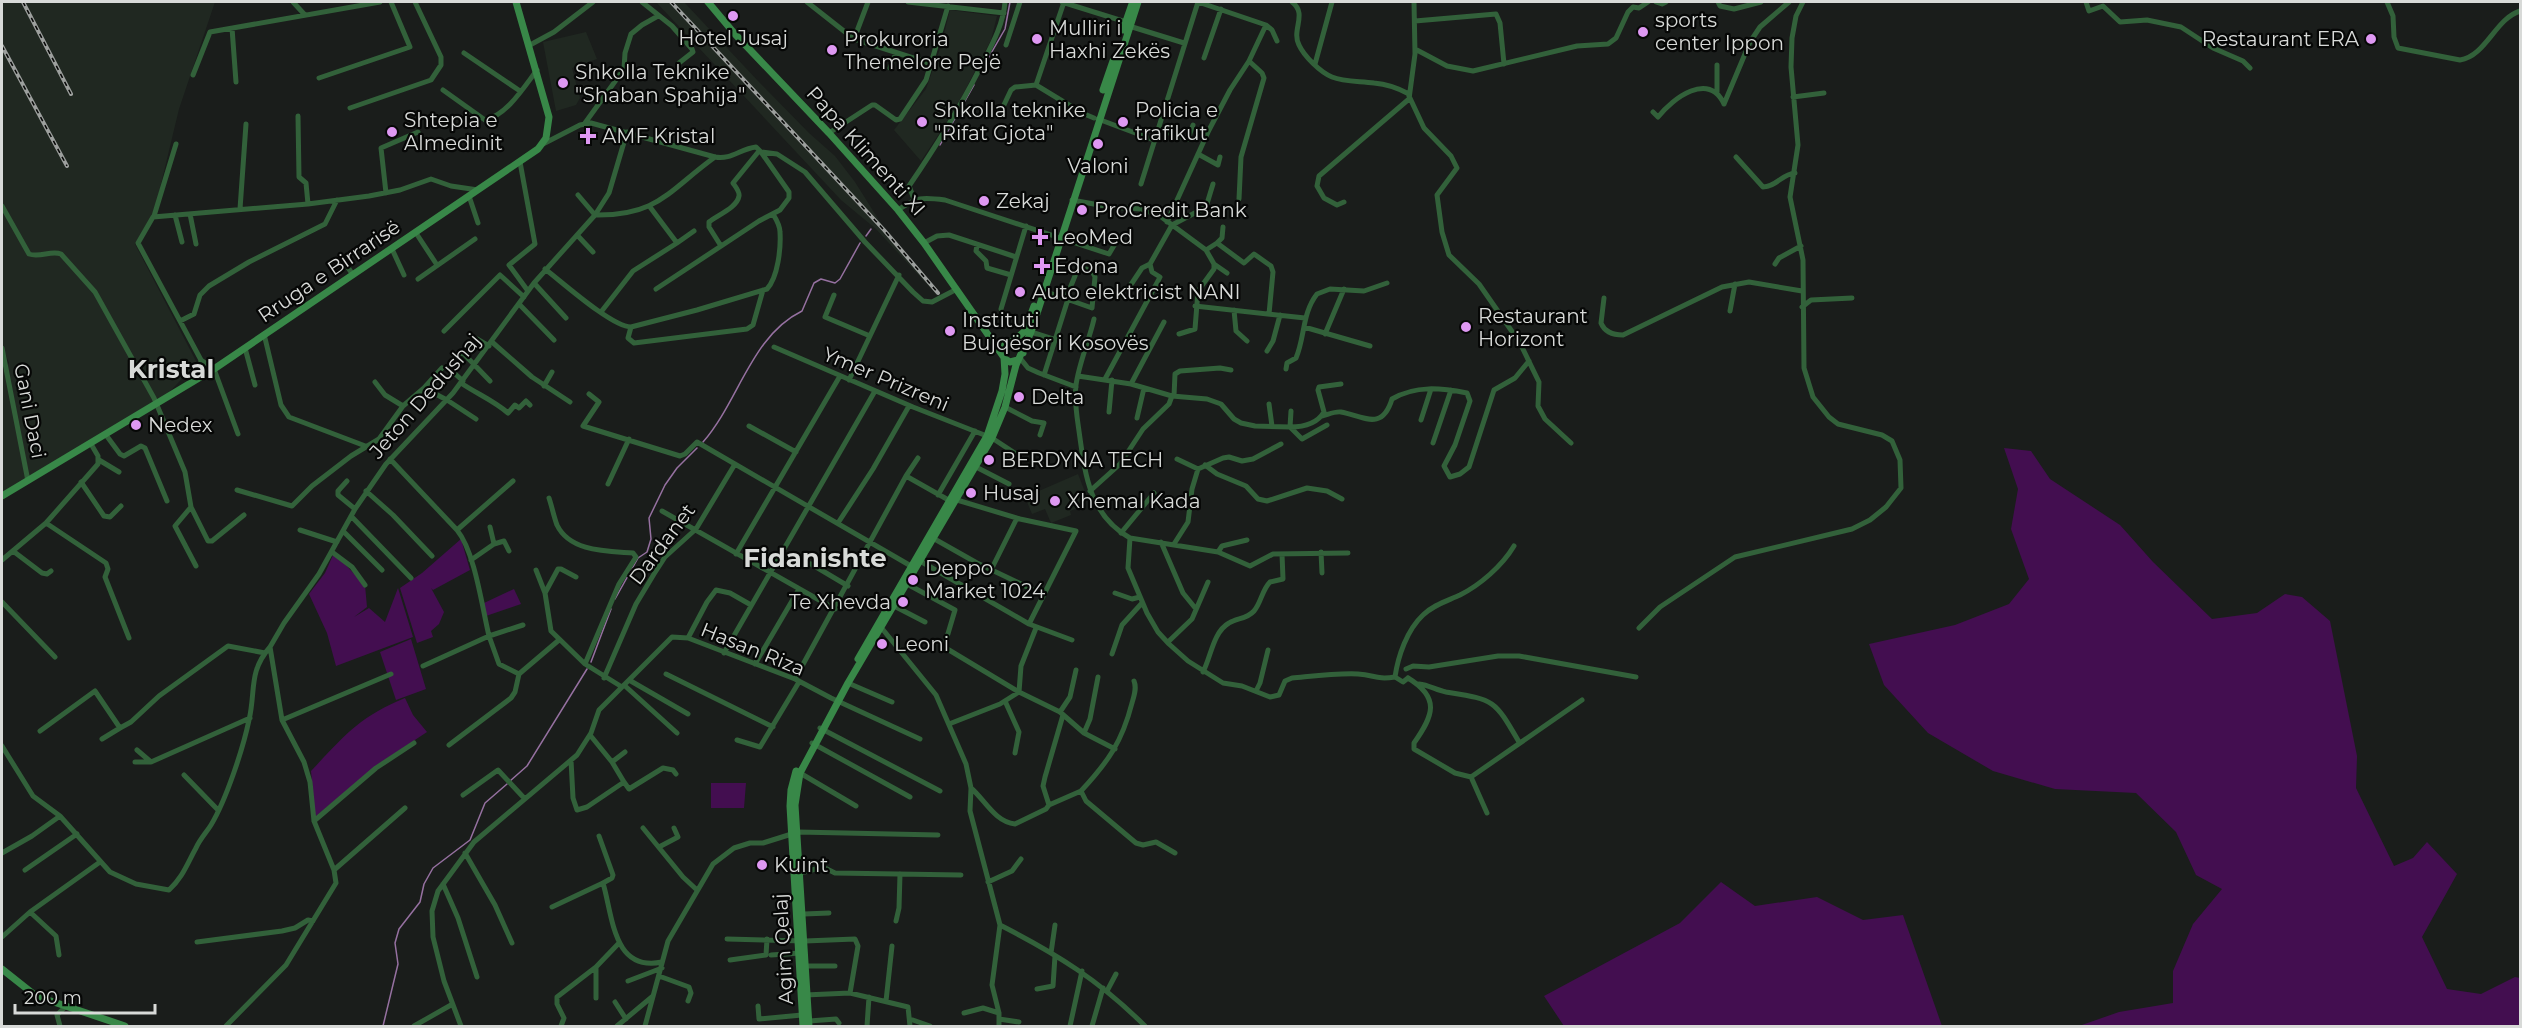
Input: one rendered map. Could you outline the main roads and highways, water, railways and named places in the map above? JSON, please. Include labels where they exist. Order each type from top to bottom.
[{"type":"main road","name":"Rruga e Birrarisë","points":[[2,496],[156,406],[214,369],[520,162],[543,144],[548,130],[549,117],[516,2]]},
{"type":"main road","name":"Papa Klimenti XI","points":[[708,2],[898,210],[924,243],[1003,356]]},
{"type":"main road","points":[[1128,24],[1133,2]]},
{"type":"main road","points":[[952,501],[976,467],[989,437],[1005,374],[1003,346],[1027,327],[1128,24],[1138,2]]},
{"type":"main road","points":[[795,833],[791,790],[796,772],[880,626],[907,584],[1005,407],[1044,291],[1058,237],[1072,200],[1096,118]]},
{"type":"main road","points":[[987,332],[1020,345],[1020,357]]},
{"type":"main road","points":[[1003,356],[1010,362],[1020,357]]},
{"type":"main road","points":[[836,701],[880,626],[911,566],[932,537]]},
{"type":"main road","points":[[795,833],[795,799],[800,773],[813,744]]},
{"type":"main road","name":"Agim Qelaj","points":[[795,833],[802,940],[806,966],[802,1015],[807,1025]]},
{"type":"main road","name":"Agim Qelaj","points":[[798,873],[804,914],[801,924]]},
{"type":"main road","name":"Agim Qelaj","points":[[802,940],[800,953],[807,1025]]},
{"type":"main road","points":[[2,969],[36,996],[125,1026]]},
{"type":"waterway","points":[[986,62],[1005,29],[1010,2]]},
{"type":"waterway","points":[[940,145],[974,85]]},
{"type":"waterway","points":[[866,236],[871,229]]},
{"type":"waterway","points":[[703,442],[770,336],[802,311],[814,283],[821,279],[835,283],[840,279],[860,243]]},
{"type":"waterway","points":[[615,599],[638,558],[647,552],[651,539],[649,518],[665,485],[677,468],[697,448]]},
{"type":"waterway","points":[[591,662],[611,609]]},
{"type":"waterway","points":[[510,781],[527,766],[587,669]]},
{"type":"waterway","points":[[383,1026],[398,964],[395,943],[399,929],[420,902],[424,884],[433,868],[470,840],[485,803],[507,784]]},
{"type":"railway","points":[[23,2],[71,94]]},
{"type":"railway","points":[[671,2],[884,230],[938,293]]},
{"type":"railway","points":[[2,46],[67,166]]},
{"type":"place","name":"Hotel Jusaj","points":[[733,16]]},
{"type":"place","name":"sports center Ippon","points":[[1643,32]]},
{"type":"place","name":"Mulliri i Haxhi Zekës","points":[[1037,39]]},
{"type":"place","name":"Restaurant ERA","points":[[2371,39]]},
{"type":"place","name":"Prokuroria Themelore Pejë","points":[[832,50]]},
{"type":"place","name":"Shkolla Teknike \"Shaban Spahija\"","points":[[563,83]]},
{"type":"place","name":"Shkolla teknike \"Rifat Gjota\"","points":[[922,122]]},
{"type":"place","name":"Policia e trafikut","points":[[1123,122]]},
{"type":"place","name":"Shtepia e Almedinit","points":[[392,132]]},
{"type":"place","name":"AMF Kristal","points":[[588,136]]},
{"type":"place","name":"Valoni","points":[[1098,144]]},
{"type":"place","name":"Zekaj","points":[[984,201]]},
{"type":"place","name":"ProCredit Bank","points":[[1082,210]]},
{"type":"place","name":"LeoMed","points":[[1040,237]]},
{"type":"place","name":"Edona","points":[[1042,266]]},
{"type":"place","name":"Auto elektricist NANI","points":[[1020,292]]},
{"type":"place","name":"Restaurant Horizont","points":[[1466,327]]},
{"type":"place","name":"Instituti Bujqësor i Kosovës","points":[[950,331]]},
{"type":"place","name":"Delta","points":[[1019,397]]},
{"type":"place","name":"Nedex","points":[[136,425]]},
{"type":"place","name":"BERDYNA TECH","points":[[989,460]]},
{"type":"place","name":"Husaj","points":[[971,493]]},
{"type":"place","name":"Xhemal Kada","points":[[1055,501]]},
{"type":"place","name":"Deppo Market 1024","points":[[913,580]]},
{"type":"place","name":"Te Xhevda","points":[[903,602]]},
{"type":"place","name":"Leoni","points":[[882,644]]},
{"type":"place","name":"Kuint","points":[[762,865]]},
{"type":"district","name":"Kristal","points":[[171,369]]},
{"type":"district","name":"Fidanishte","points":[[815,558]]}]
